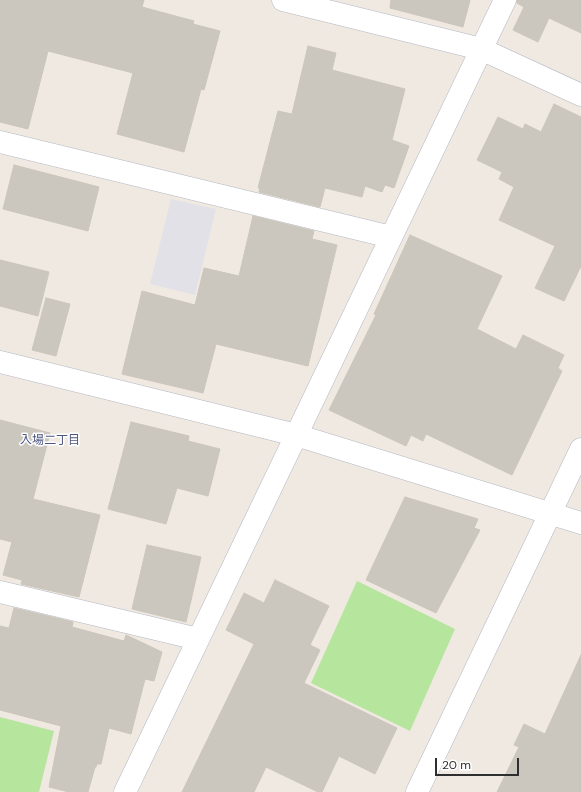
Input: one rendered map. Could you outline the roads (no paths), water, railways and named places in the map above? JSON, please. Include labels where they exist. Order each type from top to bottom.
[{"type":"street","points":[[283,0],[481,48],[581,95]]},
{"type":"street","points":[[125,792],[505,0]]},
{"type":"street","points":[[0,142],[391,237]]},
{"type":"street","points":[[0,362],[296,435],[581,523]]},
{"type":"street","points":[[417,792],[581,449]]},
{"type":"street","points":[[0,592],[198,639]]},
{"type":"district","name":"入場二丁目","points":[[50,441]]}]
